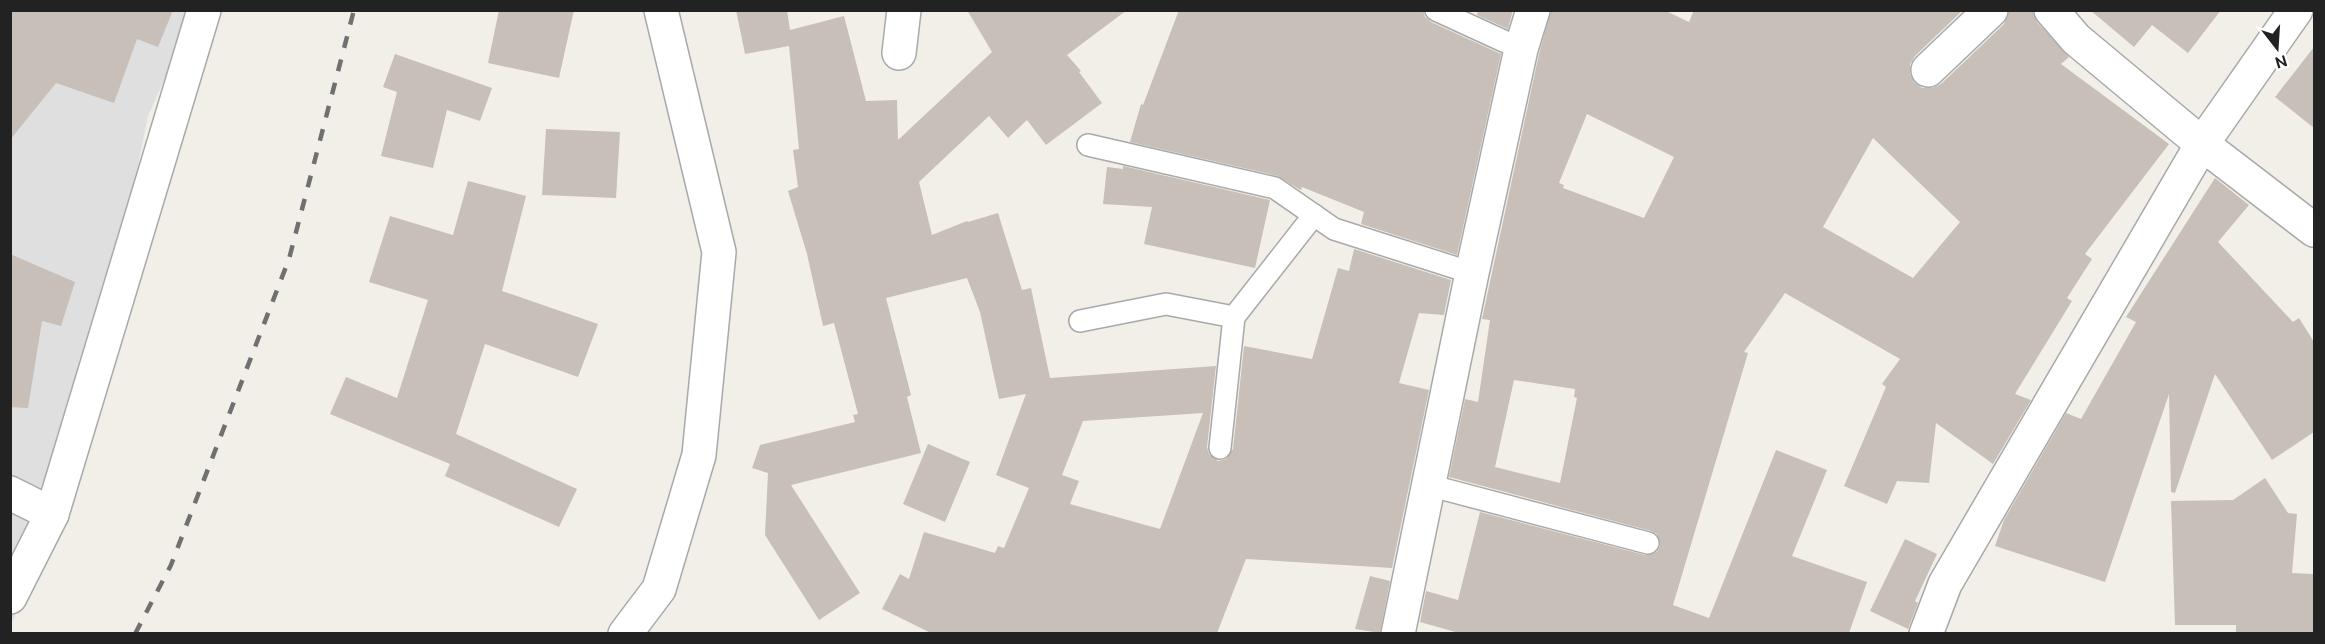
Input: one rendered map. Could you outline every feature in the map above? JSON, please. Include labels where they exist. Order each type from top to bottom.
[{"type":"street","points":[[10,597],[52,514],[204,10]]},
{"type":"street","points":[[626,633],[659,589],[699,455],[719,252],[661,10]]},
{"type":"street","points":[[899,53],[904,10]]},
{"type":"street","points":[[1398,633],[1472,273],[1521,49],[1533,10]]},
{"type":"street","points":[[1928,69],[1991,10]]},
{"type":"street","points":[[2051,10],[2076,39],[2202,144],[2314,230]]},
{"type":"street","points":[[1926,633],[1945,584],[2202,144],[2296,10]]},
{"type":"street","points":[[10,494],[52,514]]},
{"type":"lane","points":[[1436,10],[1521,49]]},
{"type":"lane","points":[[1088,145],[1275,188],[1334,229],[1472,273]]},
{"type":"lane","points":[[1220,448],[1234,317],[1314,215]]},
{"type":"lane","points":[[1080,321],[1166,304],[1234,317]]},
{"type":"lane","points":[[1428,485],[1648,543]]},
{"type":"shaded area","points":[[11,11],[195,11],[148,116],[68,508],[11,624]]},
{"type":"building","points":[[10,10],[173,10],[158,47],[137,39],[114,103],[56,83],[10,140]]},
{"type":"building","points":[[499,10],[574,10],[559,78],[488,63]]},
{"type":"building","points":[[736,10],[787,10],[790,30],[844,16],[866,101],[897,100],[898,140],[992,52],[967,10],[1127,10],[1067,55],[1081,71],[1079,72],[1102,103],[1046,145],[1027,120],[1008,138],[989,116],[919,182],[932,235],[967,221],[998,213],[1022,290],[1031,288],[1050,378],[1216,366],[1207,447],[1209,454],[1218,461],[1226,459],[1233,449],[1244,346],[1312,359],[1338,268],[1349,271],[1354,249],[1451,280],[1444,315],[1419,313],[1399,383],[1429,390],[1392,568],[1246,559],[1217,633],[931,633],[882,609],[900,574],[909,579],[924,532],[995,553],[998,546],[1004,548],[1029,488],[996,475],[1026,394],[999,399],[980,312],[967,278],[886,298],[911,395],[907,397],[921,453],[791,485],[860,593],[819,620],[765,535],[768,473],[752,468],[760,445],[855,422],[853,415],[858,414],[834,323],[823,326],[807,254],[788,191],[798,187],[793,150],[799,149],[789,46],[745,54]],"holes":[[[1203,413],[1160,529],[1070,504],[1079,481],[1062,475],[1083,421]]]},
{"type":"building","points":[[1179,10],[1423,10],[1425,17],[1431,22],[1501,54],[1457,255],[1361,224],[1364,212],[1302,187],[1301,190],[1278,176],[1130,142],[1141,104],[1143,105]]},
{"type":"building","points":[[1478,10],[1513,10],[1508,29],[1477,15]]},
{"type":"building","points":[[1551,10],[1664,10],[1689,22],[1694,10],[1963,10],[1915,56],[1910,64],[1910,74],[1914,82],[1922,88],[1932,88],[1941,84],[2004,24],[2009,10],[2033,10],[2037,22],[2069,57],[2061,64],[2169,144],[2085,254],[2092,259],[2067,298],[2072,301],[2015,394],[2031,400],[1993,464],[1936,423],[1929,483],[1897,481],[1887,504],[1844,486],[1886,387],[1882,384],[1900,359],[1785,293],[1744,352],[1748,353],[1673,605],[1709,618],[1776,450],[1827,470],[1792,556],[1867,582],[1849,633],[1459,633],[1420,622],[1426,591],[1458,600],[1480,512],[1645,555],[1657,552],[1660,546],[1657,534],[1651,531],[1449,477],[1465,399],[1478,402],[1490,320],[1482,319],[1539,54]],"holes":[[[1587,114],[1674,157],[1644,218],[1563,188],[1564,185],[1559,183]],[[1873,138],[1960,222],[1913,278],[1823,227]],[[1514,380],[1575,389],[1574,397],[1577,398],[1560,483],[1495,467]]]},
{"type":"building","points":[[2090,10],[2221,10],[2188,53],[2152,25],[2134,47]]},
{"type":"building","points":[[2314,47],[2314,128],[2275,97]]},
{"type":"building","points":[[395,54],[492,88],[480,121],[447,110],[433,168],[381,156],[397,92],[383,87]]},
{"type":"building","points":[[546,129],[620,132],[616,198],[542,195]]},
{"type":"building","points":[[1123,166],[1270,200],[1255,268],[1144,244],[1152,207],[1103,204],[1107,167],[1123,169]]},
{"type":"building","points":[[2215,178],[2249,205],[2218,242],[2293,322],[2299,318],[2314,342],[2314,432],[2272,460],[2215,374],[2175,493],[2171,492],[2169,394],[2105,582],[1995,546],[2004,520],[2066,413],[2081,419],[2136,322],[2126,317]]},
{"type":"building","points":[[468,181],[526,196],[502,291],[598,324],[578,377],[485,344],[456,434],[577,489],[559,527],[445,476],[450,464],[330,414],[346,377],[397,398],[428,300],[369,282],[390,216],[453,235]]},
{"type":"building","points":[[10,254],[75,282],[61,326],[42,321],[28,408],[10,407]]},
{"type":"building","points":[[928,444],[970,462],[945,522],[903,504]]},
{"type":"building","points":[[2265,478],[2288,513],[2297,514],[2292,573],[2314,574],[2314,633],[2236,633],[2236,625],[2175,625],[2171,501],[2233,500]]},
{"type":"building","points":[[1905,539],[1937,554],[1915,601],[1918,603],[1908,629],[1870,611]]},
{"type":"building","points":[[1370,576],[1390,581],[1380,633],[1355,629]]},
{"type":"railway","points":[[135,634],[171,565],[289,259],[354,10]]}]
